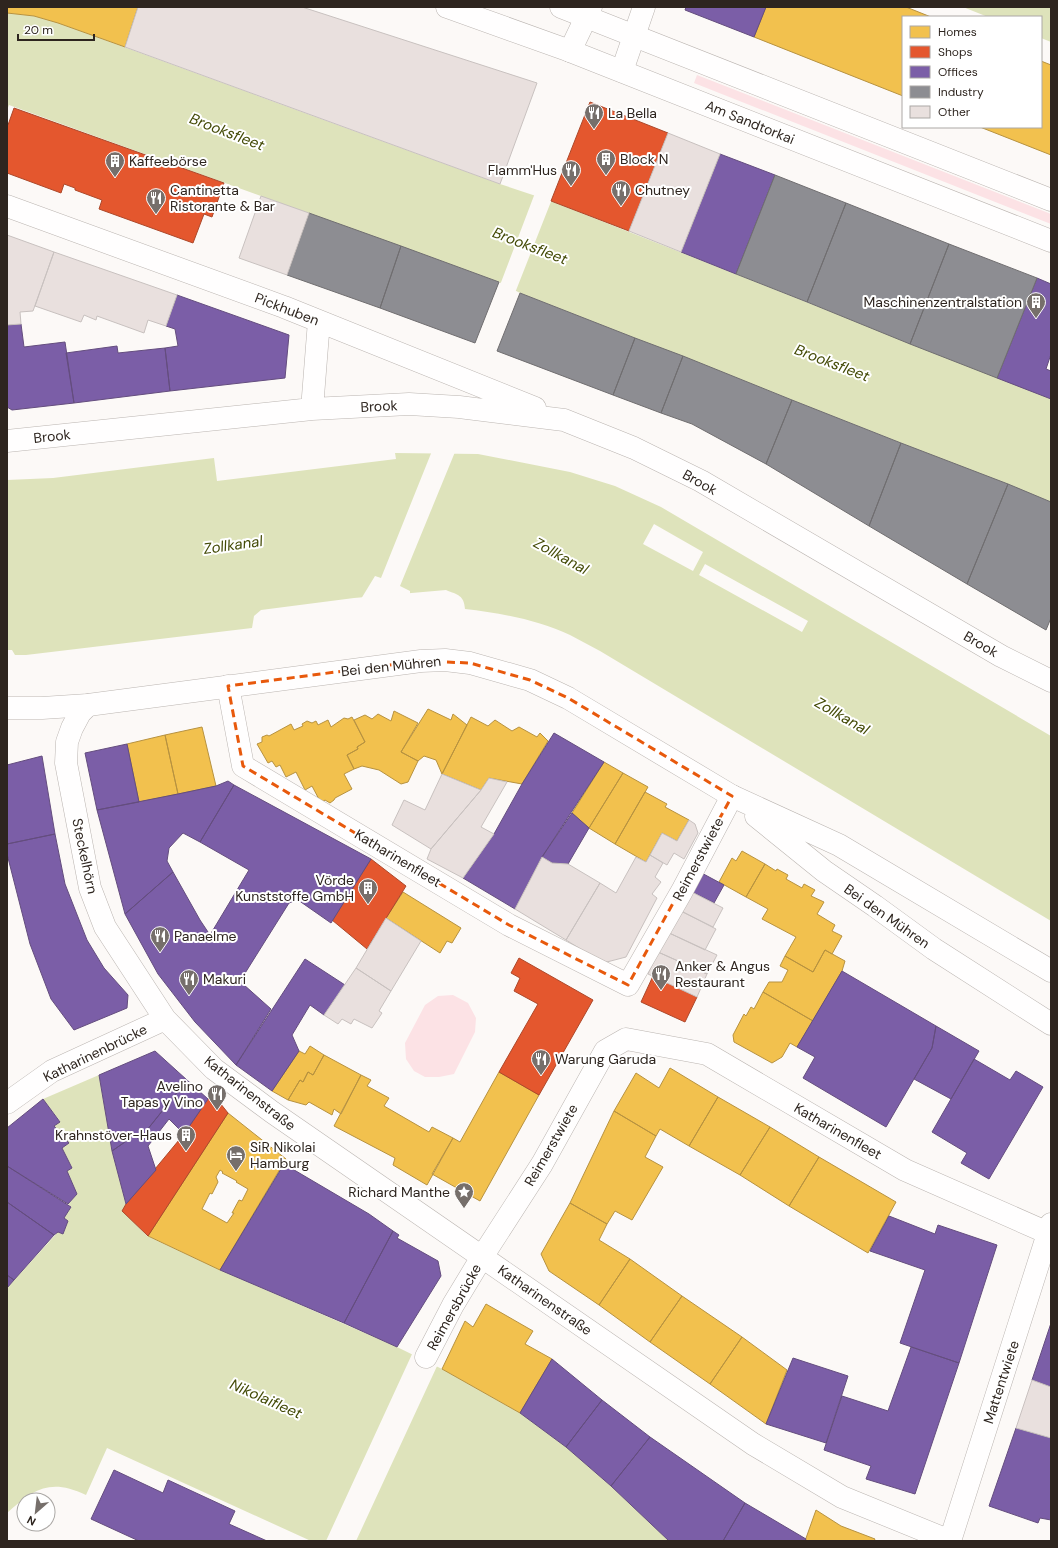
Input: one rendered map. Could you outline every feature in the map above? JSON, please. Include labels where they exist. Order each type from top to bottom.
[{"type":"street","name":"Am Sandtorkai","points":[[447,7],[622,71],[1051,241]]},
{"type":"street","points":[[561,7],[589,12],[634,35],[1051,200]]},
{"type":"street","points":[[622,71],[644,7]]},
{"type":"street","points":[[570,51],[589,12]]},
{"type":"street","name":"Pickhuben","points":[[7,206],[284,307],[564,420]]},
{"type":"street","points":[[312,409],[319,321]]},
{"type":"street","name":"Brook","points":[[7,441],[312,409],[409,404],[459,407],[564,420],[634,448],[701,481],[1001,656],[1051,681]]},
{"type":"street","name":"Bei den Mühren","points":[[42,708],[88,705],[421,661],[445,660],[470,663],[530,680],[568,698],[732,796],[839,845],[1051,971]]},
{"type":"street","name":"Katharinenfleet","points":[[228,686],[243,766],[509,925],[628,985]]},
{"type":"street","name":"Steckelhörn","points":[[88,705],[80,713],[72,728],[67,742],[66,763],[90,888],[105,927],[165,1019]]},
{"type":"street","points":[[7,708],[42,708]]},
{"type":"street","points":[[7,718],[42,708]]},
{"type":"street","name":"Bei den Mühren","points":[[732,796],[824,871],[876,906],[940,953],[1051,1024]]},
{"type":"street","name":"Reimerstwiete","points":[[628,985],[682,891],[732,796]]},
{"type":"street","name":"Katharinenbrücke","points":[[7,1103],[52,1071],[165,1019]]},
{"type":"street","name":"Katharinenstraße","points":[[165,1019],[214,1069],[272,1112],[767,1452],[842,1497],[950,1541]]},
{"type":"street","name":"Katharinenfleet","points":[[626,1039],[707,1054],[905,1170],[1050,1228]]},
{"type":"street","name":"Reimerstwiete","points":[[482,1256],[542,1164],[605,1051],[626,1039]]},
{"type":"street","name":"Mattentwiete","points":[[950,1541],[1050,1228]]},
{"type":"street","name":"Reimersbrücke","points":[[426,1357],[453,1305],[482,1256]]},
{"type":"highlighted area","points":[[421,661],[470,663],[530,680],[568,698],[732,796],[628,985],[509,925],[243,766],[228,686]]},
{"type":"shaded area","points":[[697,75],[1051,214],[1051,224],[694,83]]},
{"type":"shaded area","points":[[453,995],[468,1003],[476,1018],[475,1032],[454,1074],[439,1077],[425,1077],[414,1071],[406,1059],[405,1043],[425,1005],[438,996]]},
{"type":"water","points":[[963,7],[1051,7],[1051,42],[1042,38],[1042,16],[986,16]]},
{"type":"water","name":"Brooksfleet","points":[[7,13],[34,16],[58,23],[500,184],[551,201],[1051,399],[1051,502],[520,293],[499,282],[9,105],[7,110]]},
{"type":"water","name":"Zollkanal","points":[[395,453],[478,454],[570,472],[615,486],[661,507],[1051,736],[1051,921],[600,651],[570,635],[545,625],[505,615],[465,609],[460,596],[446,590],[354,598],[261,610],[254,616],[252,628],[26,655],[15,655],[12,650],[7,650],[7,480],[53,478],[214,458],[217,481],[396,459]]},
{"type":"water","name":"Nikolaifleet","points":[[99,1075],[112,1151],[126,1204],[123,1211],[147,1236],[220,1270],[397,1347],[442,1369],[520,1413],[566,1447],[611,1486],[669,1541],[311,1541],[107,1448],[86,1495],[62,1487],[52,1487],[34,1492],[16,1492],[16,1506],[7,1513],[7,1288],[58,1232],[63,1234],[68,1222],[64,1218],[71,1207],[68,1204],[77,1194],[67,1171],[72,1168],[62,1148],[69,1143],[54,1126],[60,1121],[43,1099]]},
{"type":"pier","points":[[535,193],[552,199],[515,293],[500,285]]},
{"type":"pier","points":[[432,451],[455,452],[400,586],[410,591],[410,595],[361,599],[375,576],[381,578]]},
{"type":"pier","points":[[654,524],[703,552],[693,571],[643,544]]},
{"type":"pier","points":[[705,564],[808,621],[802,632],[699,575]]},
{"type":"pier","points":[[413,1352],[438,1364],[356,1541],[326,1541]]},
{"type":"building: Homes","points":[[7,7],[138,7],[125,47],[34,16],[7,13]]},
{"type":"building: Homes","points":[[766,7],[906,7],[928,16],[902,16],[902,96],[754,37]]},
{"type":"building: Homes","points":[[1042,61],[1051,65],[1051,155],[983,128],[1042,128]]},
{"type":"building: Homes","points":[[428,709],[451,720],[453,714],[467,725],[442,774],[436,760],[424,756],[418,761],[401,752]]},
{"type":"building: Homes","points":[[394,711],[418,723],[401,752],[418,761],[408,782],[401,784],[379,770],[362,766],[354,769],[347,755],[358,749],[357,747],[365,742],[354,720],[365,715],[372,719],[378,714],[391,721]]},
{"type":"building: Homes","points":[[352,717],[365,742],[357,747],[358,749],[347,755],[354,769],[344,774],[352,789],[335,798],[330,803],[325,800],[321,803],[312,786],[305,790],[296,772],[286,777],[280,765],[276,767],[272,761],[268,763],[257,744],[262,742],[262,737],[267,735],[269,736],[291,724],[294,730],[303,726],[302,724],[307,721],[312,723],[316,721],[318,725],[328,720],[331,727],[344,718],[348,719]]},
{"type":"building: Homes","points":[[471,717],[488,726],[495,720],[512,731],[519,727],[537,737],[540,733],[548,741],[522,784],[489,778],[481,790],[442,774]]},
{"type":"building: Homes","points":[[202,727],[216,786],[178,794],[165,735]]},
{"type":"building: Homes","points":[[165,735],[178,794],[139,802],[127,744]]},
{"type":"building: Homes","points":[[604,762],[623,773],[589,828],[572,813]]},
{"type":"building: Homes","points":[[623,773],[648,787],[615,844],[589,828]]},
{"type":"building: Homes","points":[[645,792],[667,804],[665,807],[689,820],[677,841],[662,833],[646,862],[615,844]]},
{"type":"building: Homes","points":[[742,851],[765,864],[746,897],[719,882],[732,858],[736,861]]},
{"type":"building: Homes","points":[[765,864],[776,871],[777,869],[788,875],[786,879],[802,888],[804,884],[815,890],[811,896],[824,902],[817,914],[835,925],[832,931],[842,936],[832,954],[825,950],[813,972],[785,956],[796,937],[762,919],[768,909],[746,897]]},
{"type":"building: Homes","points":[[403,892],[461,928],[452,943],[447,941],[440,953],[386,918]]},
{"type":"building: Homes","points":[[825,950],[845,961],[842,971],[813,1021],[763,992],[769,982],[782,982],[788,970],[780,966],[785,956],[813,972]]},
{"type":"building: Homes","points":[[763,992],[813,1021],[797,1047],[790,1043],[782,1057],[772,1063],[734,1042],[733,1035],[744,1014],[746,1016],[751,1007],[754,1009]]},
{"type":"building: Homes","points":[[310,1046],[324,1055],[313,1075],[308,1072],[303,1082],[300,1080],[288,1100],[272,1091],[299,1051],[305,1054]]},
{"type":"building: Homes","points":[[324,1055],[361,1075],[341,1114],[334,1109],[332,1115],[309,1102],[306,1105],[288,1100],[300,1080],[303,1082],[308,1072],[313,1075]]},
{"type":"building: Homes","points":[[670,1068],[718,1097],[689,1146],[660,1129],[656,1136],[614,1111],[636,1073],[659,1088]]},
{"type":"building: Homes","points":[[499,1072],[539,1095],[480,1201],[432,1174],[453,1138],[460,1142]]},
{"type":"building: Homes","points":[[361,1075],[371,1080],[367,1086],[389,1098],[384,1106],[429,1132],[432,1127],[453,1138],[427,1185],[393,1165],[395,1158],[334,1126]]},
{"type":"building: Homes","points":[[718,1097],[770,1127],[740,1175],[689,1146]]},
{"type":"building: Homes","points":[[614,1111],[656,1136],[645,1157],[663,1167],[632,1220],[615,1211],[607,1224],[570,1203]]},
{"type":"building: Homes","points":[[228,1113],[286,1159],[220,1270],[148,1236]],"holes":[[[220,1170],[223,1172],[222,1173],[248,1189],[242,1201],[239,1200],[232,1213],[234,1213],[227,1223],[202,1209],[210,1193],[212,1194],[218,1182],[216,1177]]]},
{"type":"building: Homes","points":[[770,1127],[819,1157],[789,1206],[740,1175]]},
{"type":"building: Homes","points":[[819,1157],[896,1202],[868,1253],[789,1206]]},
{"type":"building: Homes","points":[[570,1203],[607,1224],[599,1240],[630,1259],[599,1305],[549,1271],[541,1254]]},
{"type":"building: Homes","points":[[630,1259],[682,1296],[650,1342],[599,1305]]},
{"type":"building: Homes","points":[[682,1296],[742,1337],[710,1384],[650,1342]]},
{"type":"building: Homes","points":[[486,1304],[533,1331],[525,1344],[552,1359],[520,1413],[442,1369],[465,1321],[473,1327]]},
{"type":"building: Homes","points":[[742,1337],[787,1370],[766,1424],[710,1384]]},
{"type":"building: Homes","points":[[816,1510],[841,1526],[875,1539],[874,1541],[805,1541]]},
{"type":"building: Shops","name":"Block N","points":[[590,102],[668,133],[629,231],[551,201]]},
{"type":"building: Shops","name":"Kaffeebörse","points":[[14,108],[224,183],[212,217],[204,214],[193,243],[99,209],[102,200],[75,190],[75,188],[64,184],[61,193],[7,173],[7,125]]},
{"type":"building: Shops","name":"Vörde Kunststoffe GmbH","points":[[371,859],[406,886],[367,949],[332,920]]},
{"type":"building: Shops","points":[[519,958],[593,1000],[539,1095],[499,1072],[538,1004],[514,991],[520,978],[511,973]]},
{"type":"building: Shops","points":[[653,976],[697,997],[685,1022],[641,1002]]},
{"type":"building: Shops","name":"Krahnstöver-Haus","points":[[212,1093],[228,1113],[148,1236],[122,1211],[126,1204],[184,1134]]},
{"type":"building: Offices","points":[[686,7],[766,7],[754,37],[685,10]]},
{"type":"building: Offices","points":[[720,154],[775,175],[736,274],[681,252]]},
{"type":"building: Offices","name":"Maschinenzentralstation","points":[[1037,278],[1051,284],[1051,354],[1046,369],[1051,371],[1051,399],[997,378]]},
{"type":"building: Offices","points":[[177,295],[289,335],[285,378],[170,391],[165,348],[178,346],[175,329],[166,326]]},
{"type":"building: Offices","points":[[21,324],[24,347],[65,342],[74,403],[12,410],[7,407],[7,325]]},
{"type":"building: Offices","points":[[117,346],[118,353],[165,348],[170,391],[74,403],[66,353]]},
{"type":"building: Offices","points":[[554,733],[604,762],[542,857],[515,909],[463,878],[494,834],[522,784]]},
{"type":"building: Offices","points":[[127,744],[139,802],[97,810],[85,753]]},
{"type":"building: Offices","points":[[42,756],[55,834],[7,844],[7,765]]},
{"type":"building: Offices","points":[[228,781],[234,785],[200,842],[183,833],[169,848],[167,861],[173,872],[125,914],[97,810],[216,786]]},
{"type":"building: Offices","points":[[234,785],[371,859],[331,923],[298,900],[289,903],[242,978],[243,984],[271,1009],[236,1065],[195,1022],[158,974],[125,914],[173,872],[210,935],[249,870],[200,842]]},
{"type":"building: Offices","points":[[572,813],[589,828],[568,864],[552,863],[542,857]]},
{"type":"building: Offices","points":[[55,834],[65,884],[87,940],[104,968],[128,995],[127,1008],[74,1030],[51,999],[30,944],[7,854],[7,844]]},
{"type":"building: Offices","points":[[696,870],[724,885],[714,903],[686,889]]},
{"type":"building: Offices","points":[[305,959],[345,985],[324,1015],[310,1005],[292,1035],[299,1051],[272,1091],[236,1065]]},
{"type":"building: Offices","points":[[842,971],[936,1026],[932,1048],[886,1127],[803,1078],[815,1057],[797,1047]]},
{"type":"building: Offices","points":[[936,1026],[979,1051],[951,1099],[914,1079],[932,1048]]},
{"type":"building: Offices","points":[[155,1051],[187,1080],[139,1140],[135,1135],[112,1151],[99,1075]]},
{"type":"building: Offices","points":[[974,1059],[1010,1080],[1016,1071],[1043,1087],[989,1179],[961,1163],[967,1153],[932,1132]]},
{"type":"building: Offices","points":[[187,1080],[208,1099],[184,1134],[169,1119],[148,1146],[156,1170],[126,1204],[112,1151],[135,1135],[139,1140]]},
{"type":"building: Offices","points":[[43,1099],[60,1122],[54,1126],[69,1143],[62,1148],[72,1168],[67,1171],[77,1194],[68,1204],[7,1166],[7,1128]]},
{"type":"building: Offices","points":[[284,1164],[369,1214],[393,1231],[344,1323],[220,1270]]},
{"type":"building: Offices","points":[[7,1166],[71,1207],[64,1218],[68,1221],[63,1234],[58,1232],[54,1235],[7,1202]]},
{"type":"building: Offices","points":[[7,1202],[54,1235],[14,1280],[7,1275]]},
{"type":"building: Offices","points":[[889,1216],[935,1234],[938,1225],[997,1245],[959,1363],[900,1343],[925,1270],[870,1251]]},
{"type":"building: Offices","points":[[393,1231],[399,1235],[397,1238],[438,1261],[441,1276],[397,1347],[344,1323]]},
{"type":"building: Offices","points":[[7,1275],[14,1280],[7,1288]]},
{"type":"building: Offices","points":[[1051,1323],[1051,1387],[1032,1380]]},
{"type":"building: Offices","points":[[911,1347],[959,1363],[915,1494],[866,1479],[871,1466],[824,1450],[842,1396],[888,1411]]},
{"type":"building: Offices","points":[[793,1358],[848,1376],[826,1443],[766,1424]]},
{"type":"building: Offices","points":[[552,1359],[602,1400],[566,1447],[520,1413]]},
{"type":"building: Offices","points":[[602,1400],[650,1437],[611,1486],[566,1447]]},
{"type":"building: Offices","points":[[1016,1428],[1051,1438],[1051,1520],[1040,1518],[1038,1523],[989,1506]]},
{"type":"building: Offices","points":[[650,1437],[745,1503],[723,1541],[669,1541],[611,1486]]},
{"type":"building: Offices","points":[[114,1470],[163,1493],[168,1480],[235,1511],[229,1524],[267,1541],[139,1541],[91,1519]]},
{"type":"building: Offices","points":[[745,1503],[806,1539],[805,1541],[723,1541]]},
{"type":"building: Industry","points":[[775,175],[846,203],[807,302],[736,274]]},
{"type":"building: Industry","points":[[846,203],[949,244],[910,344],[807,302]]},
{"type":"building: Industry","points":[[309,213],[401,246],[380,308],[287,275]]},
{"type":"building: Industry","points":[[949,244],[1037,278],[997,378],[910,344]]},
{"type":"building: Industry","points":[[401,246],[499,282],[475,343],[380,308]]},
{"type":"building: Industry","points":[[520,293],[635,338],[613,395],[497,351]]},
{"type":"building: Industry","points":[[635,338],[683,356],[661,413],[613,395]]},
{"type":"building: Industry","points":[[683,356],[792,400],[766,464],[692,424],[661,413]]},
{"type":"building: Industry","points":[[792,400],[901,443],[869,526],[766,464]]},
{"type":"building: Industry","points":[[901,443],[1008,484],[967,584],[869,526]]},
{"type":"building: Industry","points":[[1008,484],[1051,502],[1051,618],[1046,630],[967,584]]},
{"type":"building: Other","points":[[138,7],[302,7],[537,83],[500,184],[125,47]]},
{"type":"building: Other","points":[[668,133],[720,154],[681,252],[629,231]]},
{"type":"building: Other","points":[[261,196],[309,213],[287,275],[239,258]]},
{"type":"building: Other","points":[[7,235],[54,252],[33,311],[20,312],[21,324],[7,325]]},
{"type":"building: Other","points":[[54,252],[177,295],[166,326],[148,320],[144,333],[97,316],[96,320],[84,315],[81,322],[35,306]]},
{"type":"building: Other","points":[[442,774],[481,790],[431,849],[392,825],[404,800],[425,810]]},
{"type":"building: Other","points":[[489,778],[507,782],[481,827],[494,834],[463,878],[427,859],[431,849],[481,790]]},
{"type":"building: Other","points":[[689,820],[695,824],[698,833],[684,859],[674,853],[667,865],[650,855],[662,833],[677,841]]},
{"type":"building: Other","points":[[650,855],[663,863],[655,877],[661,882],[652,894],[657,898],[626,957],[603,963],[566,940],[600,883],[616,893],[636,857],[646,862]]},
{"type":"building: Other","points":[[542,857],[552,863],[568,864],[600,883],[566,940],[515,909]]},
{"type":"building: Other","points":[[686,889],[723,908],[713,927],[677,909]]},
{"type":"building: Other","points":[[677,909],[716,929],[705,950],[667,932]]},
{"type":"building: Other","points":[[386,918],[421,941],[391,991],[356,968]]},
{"type":"building: Other","points":[[667,932],[717,955],[707,974],[658,952]]},
{"type":"building: Other","points":[[658,952],[707,974],[697,997],[648,974]]},
{"type":"building: Other","points":[[356,968],[391,991],[379,1011],[382,1013],[372,1028],[354,1019],[351,1024],[342,1019],[338,1024],[324,1015]]},
{"type":"building: Other","points":[[1032,1380],[1051,1387],[1051,1438],[1016,1428]]},
{"type":"place","name":"La Bella","points":[[594,130]]},
{"type":"place","name":"Block N","points":[[606,176]]},
{"type":"place","name":"Kaffeebörse","points":[[115,178]]},
{"type":"place","name":"Flamm'Hus","points":[[571,187]]},
{"type":"place","name":"Chutney","points":[[621,207]]},
{"type":"place","name":"Cantinetta Ristorante & Bar","points":[[156,215]]},
{"type":"place","name":"Maschinenzentralstation","points":[[1036,319]]},
{"type":"place","name":"Vörde Kunststoffe GmbH","points":[[368,905]]},
{"type":"place","name":"Panaelme","points":[[160,953]]},
{"type":"place","name":"Anker & Angus Restaurant","points":[[661,991]]},
{"type":"place","name":"Makuri","points":[[189,996]]},
{"type":"place","name":"Warung Garuda","points":[[541,1076]]},
{"type":"place","name":"Avelino Tapas y Vino","points":[[217,1111]]},
{"type":"place","name":"Krahnstöver-Haus","points":[[186,1152]]},
{"type":"place","name":"SiR Nikolai Hamburg","points":[[236,1172]]},
{"type":"place","name":"Richard Manthe","points":[[464,1209]]}]
